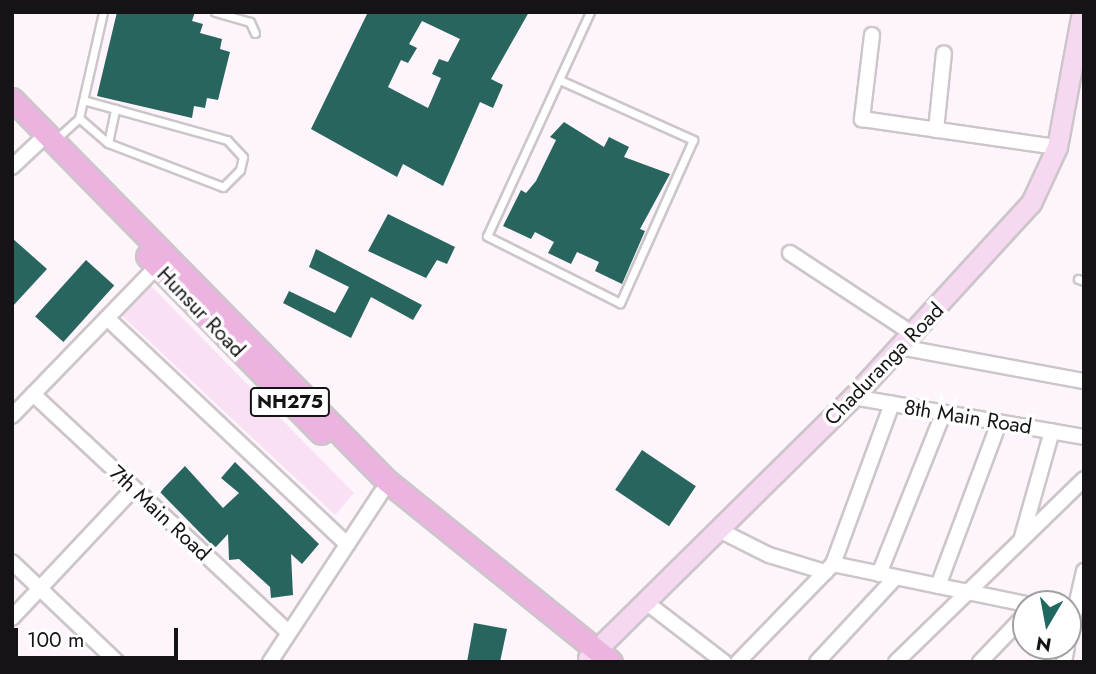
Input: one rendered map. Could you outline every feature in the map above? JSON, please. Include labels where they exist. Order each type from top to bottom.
[{"type":"main road","points":[[12,99],[47,138]]},
{"type":"main road","name":"Hunsur Road","points":[[12,114],[47,138],[381,494],[597,658]]},
{"type":"main road","points":[[162,261],[387,481],[597,658]]},
{"type":"street","name":"Chaduranga Road","points":[[597,658],[647,603],[852,397],[1031,203],[1057,147],[1081,51],[1082,12]]},
{"type":"street","points":[[872,35],[862,119],[1057,147]]},
{"type":"street","points":[[936,130],[944,53]]},
{"type":"street","points":[[12,167],[47,138]]},
{"type":"street","points":[[790,253],[906,340],[1084,381]]},
{"type":"street","points":[[12,416],[162,261]]},
{"type":"street","points":[[107,318],[347,544]]},
{"type":"street","name":"7th Main Road","points":[[33,394],[288,632]]},
{"type":"street","name":"8th Main Road","points":[[852,397],[1084,437]]},
{"type":"street","points":[[738,662],[829,568],[892,404]]},
{"type":"street","points":[[879,574],[943,414]]},
{"type":"street","points":[[938,586],[999,423]]},
{"type":"street","points":[[1021,540],[1052,431]]},
{"type":"street","points":[[896,662],[965,591],[1084,479]]},
{"type":"street","points":[[12,618],[133,489]]},
{"type":"street","points":[[270,662],[381,494]]},
{"type":"street","points":[[721,531],[769,555],[1012,601]]},
{"type":"street","points":[[12,562],[117,662]]},
{"type":"street","points":[[1078,590],[1084,571]]},
{"type":"street","points":[[817,662],[895,577]]},
{"type":"street","points":[[647,603],[724,662]]},
{"type":"street","points":[[980,662],[1012,629]]},
{"type":"lane","points":[[47,138],[79,118],[103,12]]},
{"type":"lane","points":[[215,12],[250,22],[255,33]]},
{"type":"lane","points":[[562,81],[692,140],[620,303],[487,236],[562,81],[590,12]]},
{"type":"lane","points":[[79,118],[108,143],[223,187],[234,182],[243,157],[227,140],[83,100]]},
{"type":"lane","points":[[108,143],[115,109]]},
{"type":"shaded area","points":[[151,286],[354,493],[335,515],[121,315]]},
{"type":"building","points":[[117,12],[195,12],[192,21],[203,24],[200,33],[222,39],[220,49],[230,52],[218,100],[207,98],[205,108],[194,106],[192,118],[97,96]]},
{"type":"building","points":[[368,12],[529,12],[491,79],[503,85],[493,108],[480,102],[443,186],[403,164],[397,177],[311,129]],"holes":[[[422,21],[460,39],[448,62],[439,59],[432,74],[441,78],[428,108],[388,87],[401,60],[408,63],[417,48],[409,44]]]},
{"type":"building","points":[[564,122],[604,147],[609,137],[629,147],[624,157],[670,174],[640,229],[645,231],[622,284],[595,271],[599,262],[577,252],[571,264],[548,253],[554,242],[535,232],[531,239],[503,226],[521,190],[526,193],[536,181],[556,140],[550,137]]},
{"type":"building","points":[[388,214],[455,247],[447,264],[437,260],[426,278],[368,251]]},
{"type":"building","points":[[12,238],[47,269],[12,307]]},
{"type":"building","points":[[316,249],[422,305],[413,320],[371,297],[351,338],[283,303],[289,291],[335,313],[349,287],[309,267]]},
{"type":"building","points":[[86,260],[114,285],[63,342],[35,316]]},
{"type":"building","points":[[642,450],[696,486],[669,526],[615,490]]},
{"type":"building","points":[[235,462],[319,544],[302,564],[291,554],[293,595],[271,598],[270,587],[239,559],[229,560],[228,534],[215,548],[160,492],[185,466],[223,508],[239,493],[221,478]]},
{"type":"building","points":[[474,623],[507,629],[500,662],[467,662]]}]
